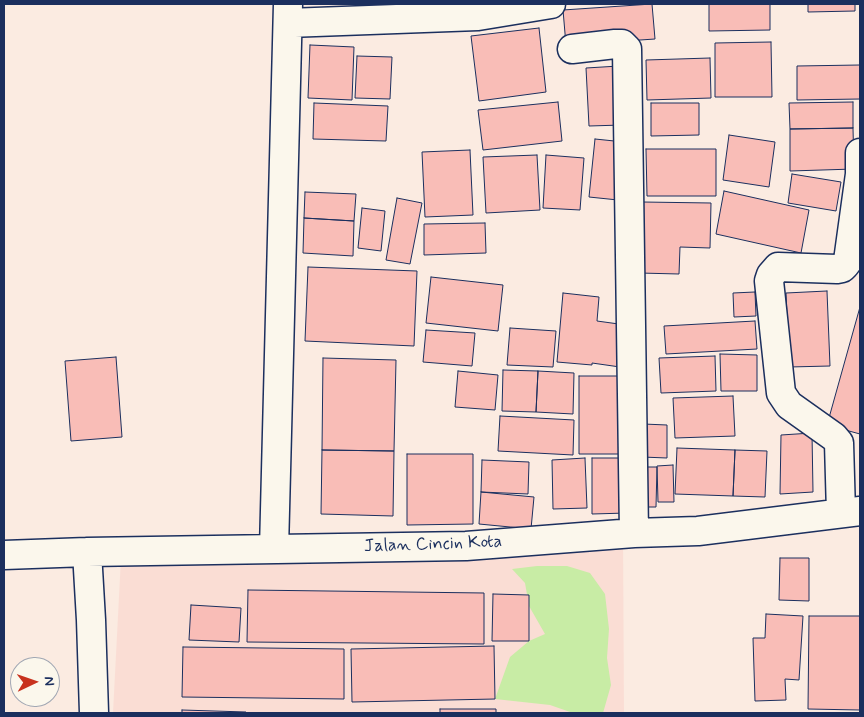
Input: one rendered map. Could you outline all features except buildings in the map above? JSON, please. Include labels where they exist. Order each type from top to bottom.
[{"type":"street","points":[[274,548],[288,13],[478,16],[551,4]]},
{"type":"street","points":[[572,49],[622,44],[627,49],[634,533]]},
{"type":"street","points":[[851,512],[839,443],[834,437],[789,405],[780,393],[769,281],[771,275],[778,267],[837,269],[842,268],[848,261],[860,174],[860,153]]},
{"type":"street","name":"Jalan Cincin Kota","points":[[4,555],[274,548],[466,546],[698,530],[851,512]]},
{"type":"street","points":[[86,552],[91,620],[94,713]]},
{"type":"shaded area","points":[[623,536],[624,713],[113,713],[121,558]]},
{"type":"green space","points":[[537,566],[567,566],[590,573],[605,594],[609,629],[607,658],[611,685],[603,713],[573,713],[550,705],[495,699],[510,657],[529,641],[545,634],[529,606],[525,583],[512,569]]}]
